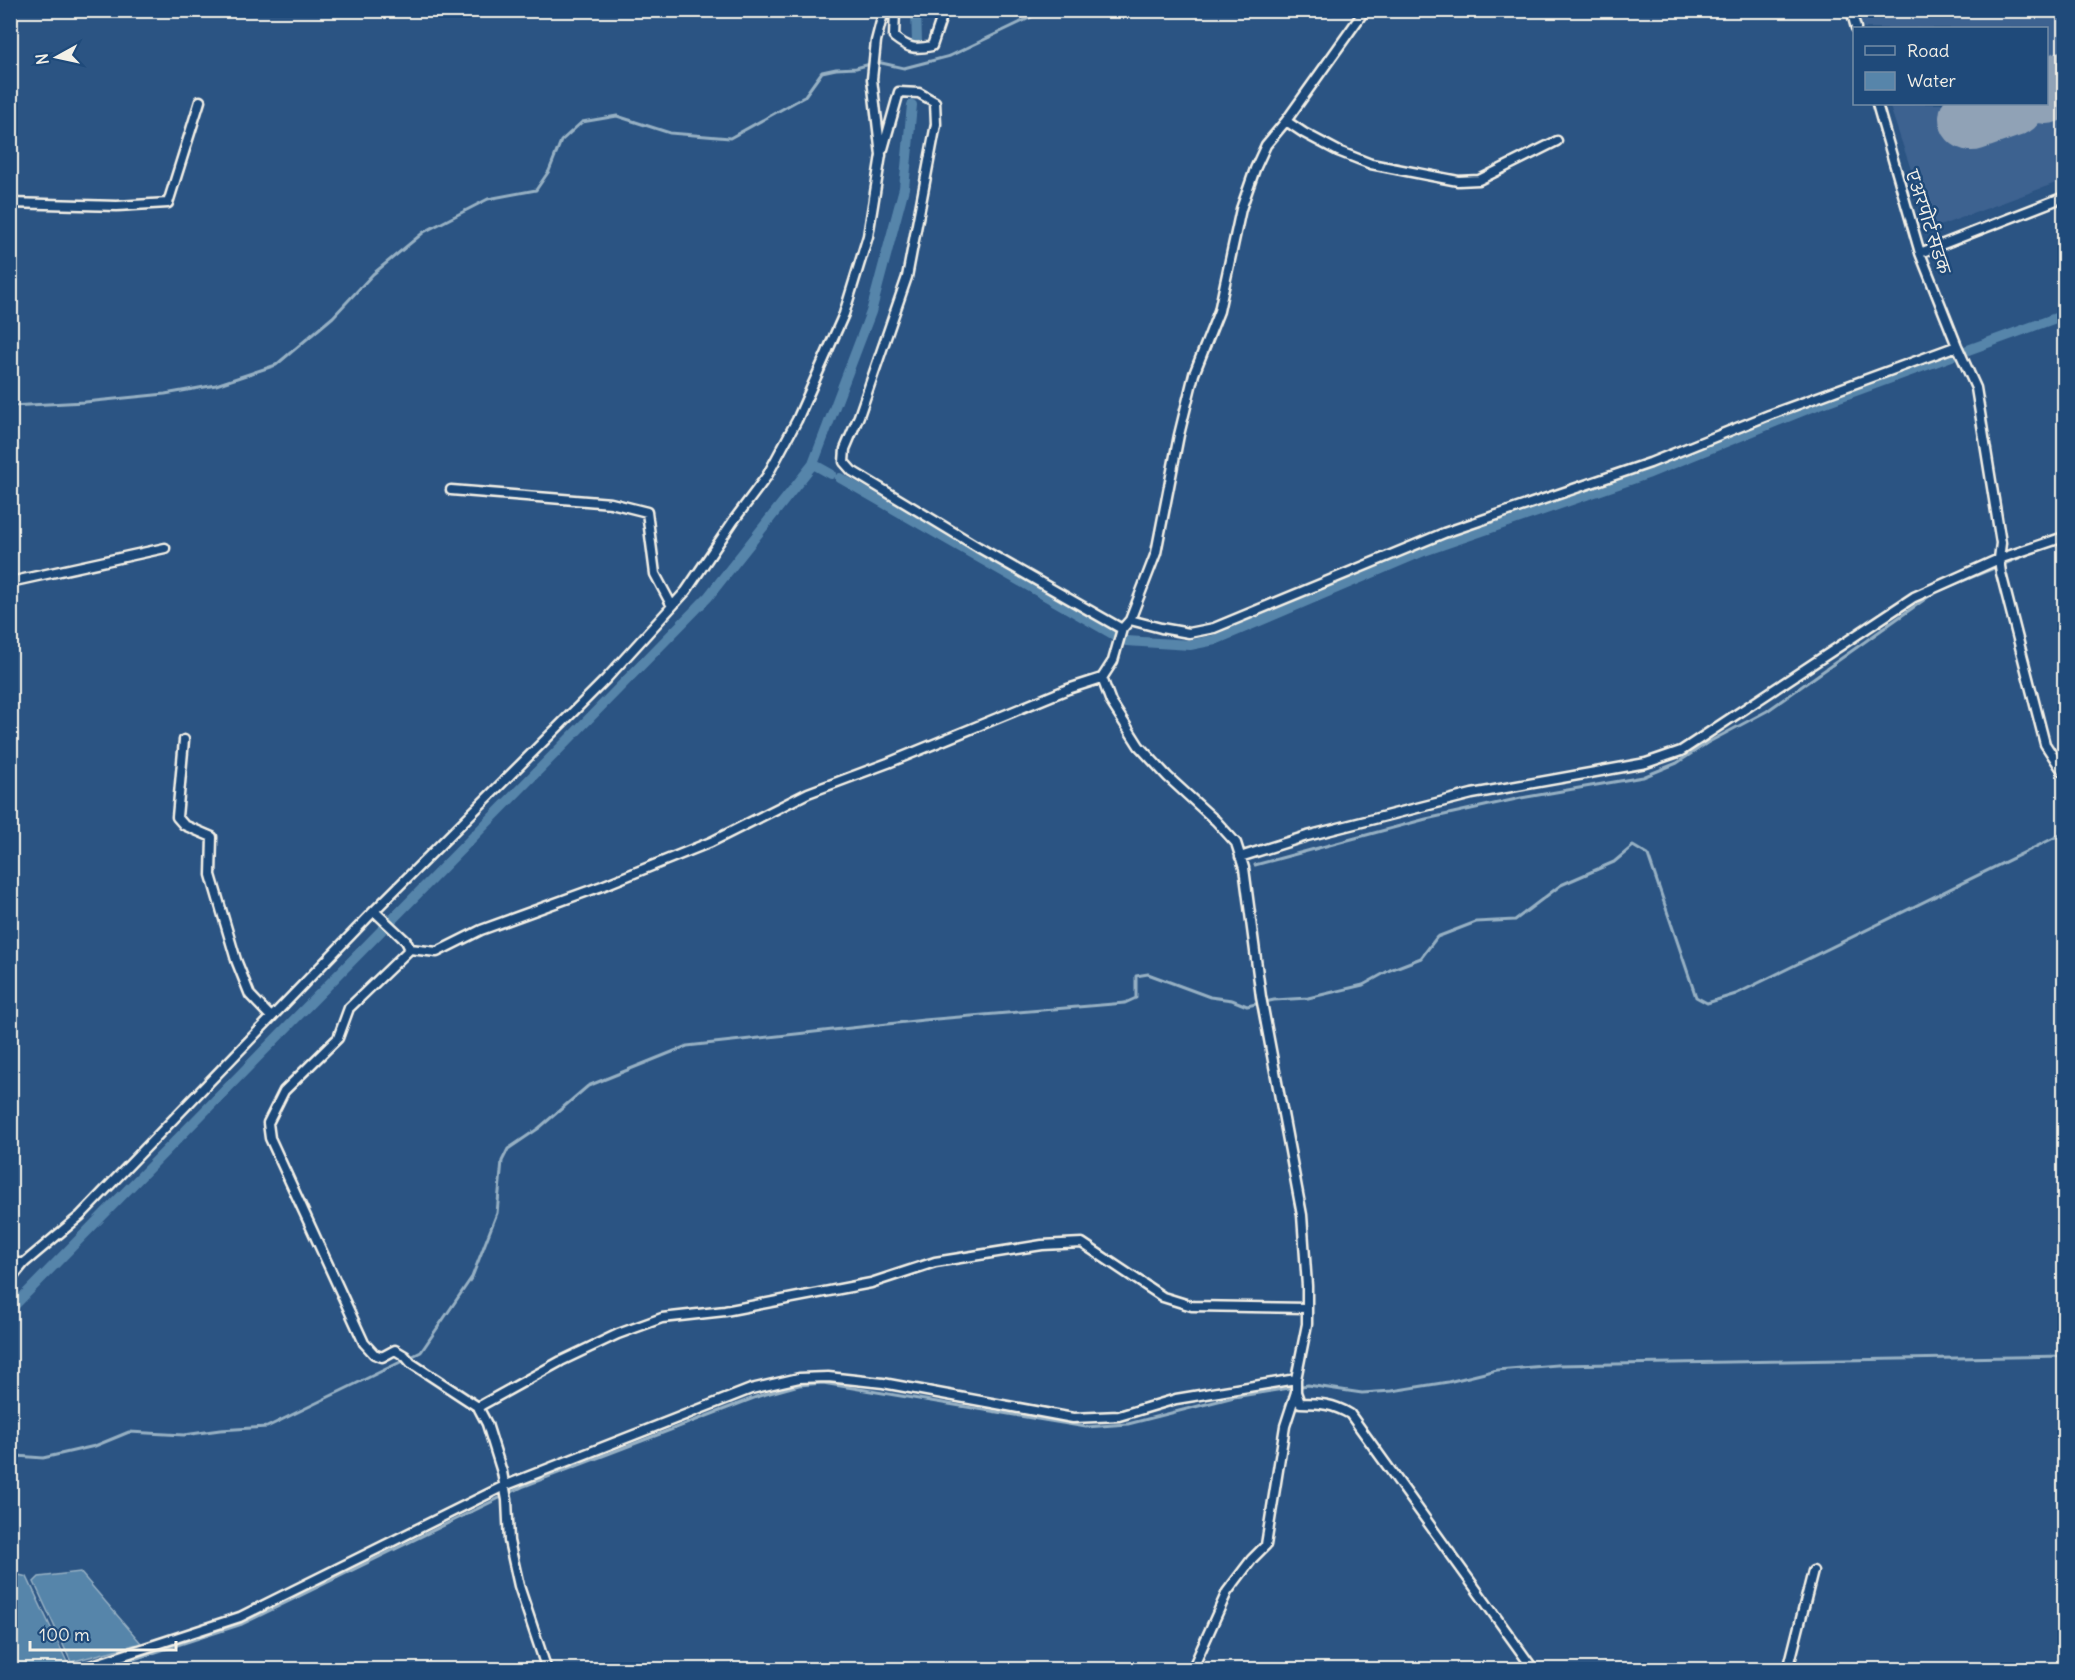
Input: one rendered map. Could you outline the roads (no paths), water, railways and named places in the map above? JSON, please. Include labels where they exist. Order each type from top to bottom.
[{"type":"street","points":[[881,156],[872,78],[876,41],[884,10]]},
{"type":"street","points":[[895,10],[894,37],[907,47],[921,48],[932,46],[942,10]]},
{"type":"street","points":[[374,911],[410,949],[437,952],[481,930],[602,886],[711,842],[808,793],[888,763],[1068,689],[1102,678],[1113,661],[1122,629],[1130,620],[1156,553],[1179,435],[1194,374],[1219,311],[1241,209],[1255,169],[1266,145],[1287,121],[1365,10]]},
{"type":"street","points":[[1851,10],[1856,27]]},
{"type":"street","points":[[10,1280],[24,1263],[80,1216],[374,911],[598,687],[686,591],[767,476],[797,420],[844,314],[868,236],[881,156],[898,92],[919,93],[935,102],[936,124],[907,277],[860,416],[845,449],[844,462],[852,471],[959,536],[1122,629]]},
{"type":"street","points":[[10,203],[117,206],[168,203],[200,101]]},
{"type":"street","name":"एअरपोर्ट सडक","points":[[1877,105],[1920,253],[1957,347],[1976,388],[2001,543],[1999,561],[2001,573],[2045,744],[2064,773]]},
{"type":"street","points":[[1287,121],[1338,151],[1371,164],[1458,181],[1479,180],[1557,141]]},
{"type":"street","points":[[1920,253],[2064,197]]},
{"type":"street","points":[[1130,620],[1189,633],[1214,628],[1444,533],[1650,463],[1769,415],[1957,347]]},
{"type":"street","points":[[451,490],[610,503],[647,512],[656,574],[672,606]]},
{"type":"street","points":[[1240,857],[1307,836],[1472,794],[1646,763],[1681,751],[1914,597],[1999,561],[2064,537]]},
{"type":"street","points":[[10,582],[165,548]]},
{"type":"street","points":[[1102,678],[1111,702],[1139,746],[1236,843],[1244,868],[1263,1007],[1302,1215],[1307,1286],[1306,1324],[1296,1379],[1296,1392],[1285,1426],[1266,1545],[1252,1559],[1227,1592],[1192,1670]]},
{"type":"street","points":[[184,740],[177,817],[184,825],[212,837],[211,875],[236,960],[250,995],[271,1017]]},
{"type":"street","points":[[410,949],[349,1008],[338,1038],[284,1091],[268,1123],[270,1138],[364,1344],[374,1354],[382,1357],[395,1350],[405,1356],[411,1363],[478,1407],[487,1424],[505,1488],[509,1541],[519,1586],[547,1670]]},
{"type":"street","points":[[478,1407],[561,1361],[618,1334],[662,1318],[725,1311],[871,1283],[935,1262],[1042,1245],[1082,1243],[1163,1297],[1192,1305],[1306,1308]]},
{"type":"street","points":[[10,1263],[24,1263]]},
{"type":"street","points":[[78,1670],[240,1617],[505,1488],[751,1389],[799,1378],[828,1377],[883,1383],[1073,1418],[1119,1416],[1176,1400],[1296,1379]]},
{"type":"street","points":[[1296,1392],[1300,1403],[1335,1405],[1350,1414],[1534,1670]]},
{"type":"street","points":[[1788,1670],[1814,1571]]},
{"type":"water","points":[[80,1572],[141,1643],[71,1662],[34,1582],[39,1577]]},
{"type":"water","points":[[11,1573],[27,1577],[68,1664],[53,1669],[11,1669]]},
{"type":"waterway","points":[[916,10],[917,42]]},
{"type":"waterway","points":[[10,406],[85,402],[165,394],[216,385],[276,365],[333,317],[373,274],[424,232],[488,199],[536,190],[549,171],[561,141],[582,122],[617,116],[670,133],[730,138],[804,97],[822,72],[856,68],[877,62],[904,68],[950,56],[1046,10]]},
{"type":"waterway","points":[[10,1310],[708,597],[813,464],[871,312],[904,188],[912,105]]},
{"type":"waterway","points":[[1126,641],[1190,645],[1215,640],[1424,551],[1647,474],[1817,405],[2064,315]]},
{"type":"waterway","points":[[813,464],[831,474]]},
{"type":"waterway","points":[[840,478],[1116,636]]},
{"type":"waterway","points":[[1255,865],[1426,819],[1521,798],[1643,777],[1677,763],[1707,743],[1767,711],[1935,592],[2049,546]]},
{"type":"waterway","points":[[10,1458],[17,1456],[43,1458],[95,1446],[129,1432],[184,1435],[267,1427],[421,1352],[472,1277],[497,1213],[502,1161],[508,1149],[539,1128],[588,1086],[687,1046],[924,1020],[1125,1003],[1136,998],[1136,976],[1148,974],[1210,997],[1232,1000],[1247,1006],[1274,1000],[1308,998],[1363,985],[1390,970],[1421,958],[1437,937],[1476,922],[1515,920],[1561,885],[1614,862],[1633,846],[1648,855],[1696,997],[1707,1003],[1736,994],[2064,833]]},
{"type":"waterway","points":[[100,1670],[242,1624],[524,1486],[759,1396],[799,1385],[823,1383],[1086,1427],[1128,1424],[1234,1397],[1308,1385],[1362,1393],[1392,1391],[1448,1382],[1497,1370],[1557,1365],[2064,1356]]}]
